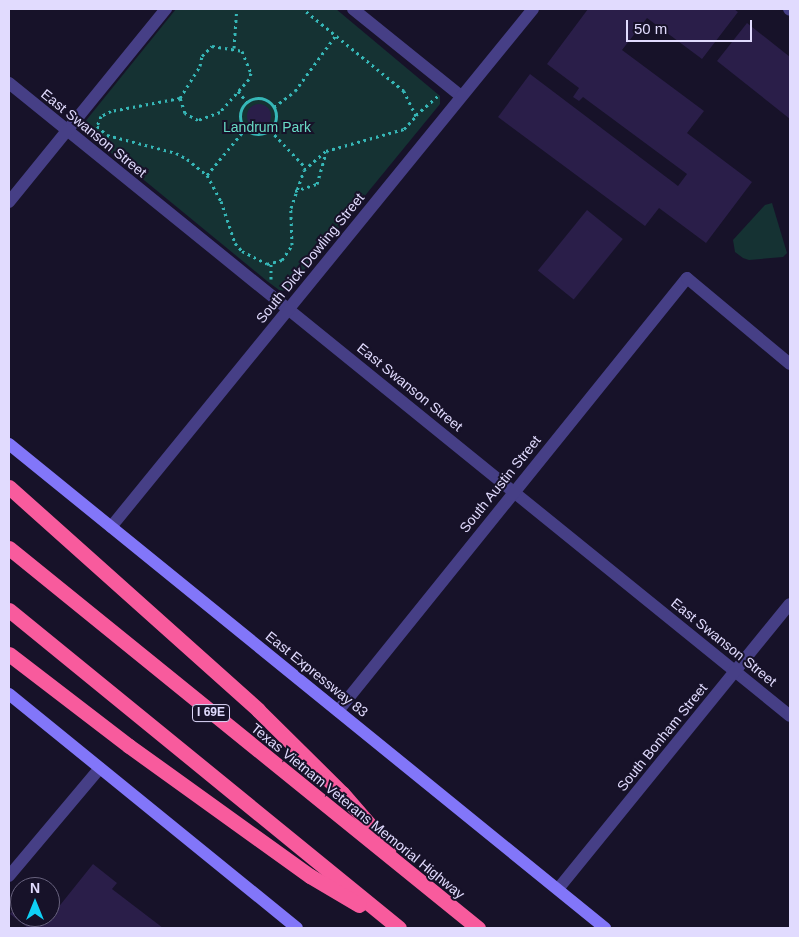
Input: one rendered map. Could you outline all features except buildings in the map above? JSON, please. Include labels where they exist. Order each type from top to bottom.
[{"type":"highway","points":[[9,487],[258,710],[342,792],[415,877]]},
{"type":"highway","name":"Texas Vietnam Veterans Memorial Highway","points":[[9,548],[478,928]]},
{"type":"highway","points":[[9,610],[398,927]]},
{"type":"highway","points":[[9,654],[129,746],[310,876],[398,927]]},
{"type":"main road","name":"East Expressway 83","points":[[9,444],[605,928]]},
{"type":"main road","points":[[9,694],[297,928]]},
{"type":"street","points":[[9,202],[166,9]]},
{"type":"street","points":[[353,9],[461,96]]},
{"type":"street","name":"South Dick Dowling Street","points":[[111,527],[533,9]]},
{"type":"street","name":"East Swanson Street","points":[[9,83],[289,308],[790,716]]},
{"type":"street","name":"South Austin Street","points":[[338,711],[513,490],[687,278],[790,364]]},
{"type":"street","name":"South Bonham Street","points":[[558,889],[790,604]]},
{"type":"street","points":[[9,876],[100,768]]},
{"type":"path","points":[[234,48],[237,9]]},
{"type":"path","points":[[303,9],[404,92],[416,116]]},
{"type":"path","points":[[274,107],[295,91],[336,36]]},
{"type":"path","points":[[92,128],[97,126],[101,116],[111,112],[180,98],[200,66],[205,51],[212,46],[234,48],[246,56],[251,73],[220,112],[198,120],[185,113],[180,98]]},
{"type":"path","points":[[238,91],[247,103]]},
{"type":"path","points":[[97,126],[107,135],[176,153],[207,175],[221,201],[235,243],[252,259],[271,264],[282,260],[292,245],[291,208],[295,190],[306,168],[326,151],[395,134],[412,122],[438,96]]},
{"type":"path","points":[[261,98],[274,107],[276,119],[270,130],[258,134],[246,128],[241,114],[247,103],[261,98]]},
{"type":"path","points":[[207,175],[246,128]]},
{"type":"path","points":[[270,130],[306,168]]},
{"type":"path","points":[[295,190],[317,184],[326,151]]},
{"type":"path","points":[[271,264],[271,282]]},
{"type":"green space","name":"Landrum Park","points":[[176,9],[336,9],[440,96],[440,104],[287,291],[279,290],[267,281],[83,130],[84,123]]},
{"type":"green space","points":[[772,203],[787,253],[783,257],[749,260],[743,258],[735,252],[733,240],[765,205]]}]
